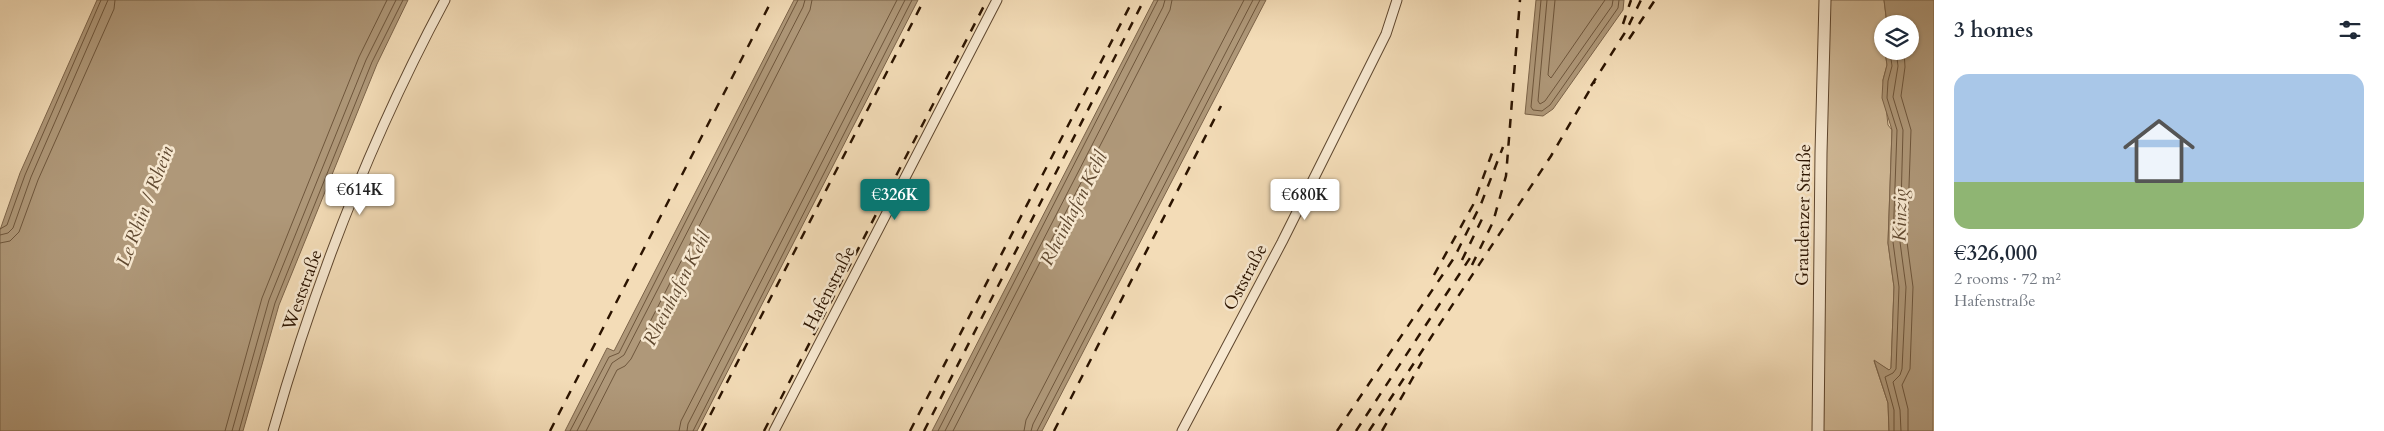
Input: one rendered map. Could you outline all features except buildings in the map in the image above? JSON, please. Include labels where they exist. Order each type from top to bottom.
[{"type":"street","name":"Weststraße","points":[[273,431],[313,302],[342,227],[386,123],[445,0]]},
{"type":"street","name":"Hafenstraße","points":[[774,431],[997,0]]},
{"type":"street","name":"Oststraße","points":[[1182,431],[1286,233],[1386,34],[1397,0]]},
{"type":"street","name":"Graudenzer Straße","points":[[1818,431],[1821,153],[1825,0]]},
{"type":"shaded area","points":[[1829,0],[1884,0],[1886,15],[1874,15],[1874,60],[1886,60],[1887,65],[1883,80],[1888,125],[1892,130],[1888,243],[1894,287],[1891,368],[1889,370],[1874,361],[1888,403],[1889,431],[1822,431],[1825,133]]},
{"type":"water","name":"Le Rhin / Rhein","points":[[97,0],[408,0],[377,64],[279,305],[243,431],[0,431],[0,230],[20,173]]},
{"type":"water","name":"Rheinhafen Kehl","points":[[794,0],[918,0],[697,431],[565,431],[607,348],[614,351]]},
{"type":"water","name":"Rheinhafen Kehl","points":[[1154,0],[1266,0],[1042,431],[932,431]]},
{"type":"water","points":[[1536,0],[1624,0],[1623,10],[1553,109],[1543,116],[1525,114]]},
{"type":"water","name":"Kinzig","points":[[1884,0],[1934,0],[1933,431],[1889,431],[1888,403],[1874,360],[1889,370],[1891,368],[1894,287],[1888,243],[1892,130],[1882,98],[1883,80],[1887,65],[1886,60],[1919,60],[1919,15],[1886,15]]},
{"type":"railway","points":[[550,431],[772,0]]},
{"type":"railway","points":[[702,431],[924,0]]},
{"type":"railway","points":[[764,431],[987,0]]},
{"type":"railway","points":[[910,431],[1133,0]]},
{"type":"railway","points":[[924,431],[1144,0]]},
{"type":"railway","points":[[1472,265],[1493,222],[1506,176],[1520,0]]},
{"type":"railway","points":[[1623,24],[1631,0]]},
{"type":"railway","points":[[1591,86],[1626,31],[1641,0]]},
{"type":"railway","points":[[1629,39],[1655,0]]},
{"type":"railway","points":[[1369,431],[1551,156],[1595,81]]},
{"type":"railway","points":[[1054,431],[1221,106]]},
{"type":"railway","points":[[1434,275],[1473,205],[1495,145]]},
{"type":"railway","points":[[1337,431],[1454,258],[1481,204],[1503,147]]},
{"type":"railway","points":[[1462,260],[1484,215]]},
{"type":"railway","points":[[1356,431],[1472,255]]},
{"type":"railway","points":[[1382,431],[1422,362]]}]
